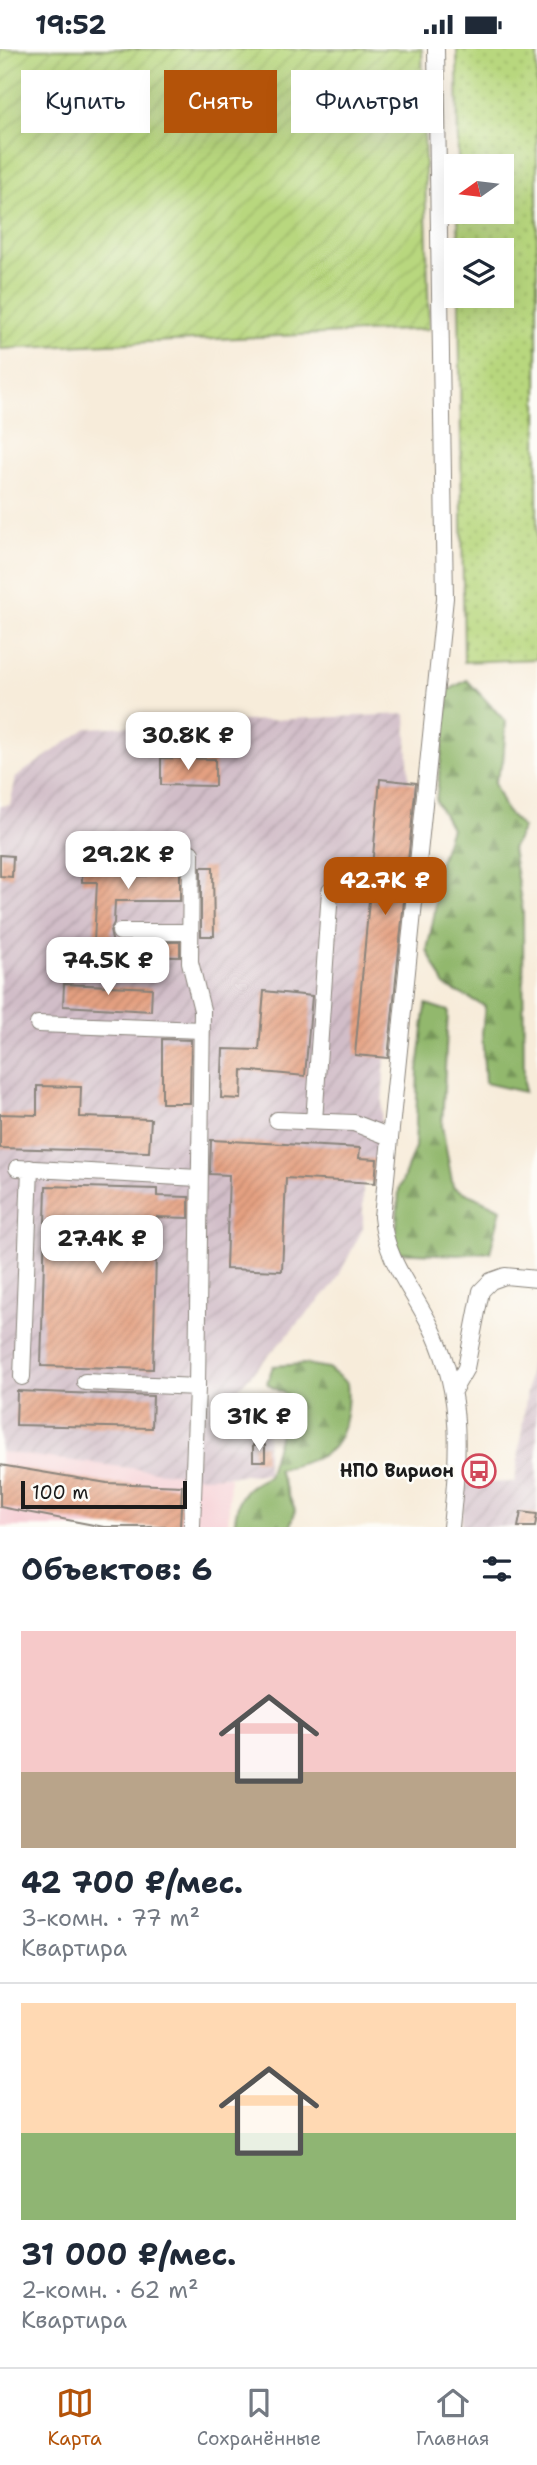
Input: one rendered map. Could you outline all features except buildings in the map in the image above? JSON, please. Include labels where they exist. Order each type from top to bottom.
[{"type":"street","points":[[436,49],[445,598],[382,1217],[384,1237],[391,1259],[432,1329],[454,1389],[456,1471],[451,1527]]},
{"type":"street","points":[[101,855],[159,848],[191,853],[190,962],[202,1010],[197,1387],[192,1527]]},
{"type":"street","points":[[314,1121],[330,891]]},
{"type":"street","points":[[120,932],[190,932]]},
{"type":"street","points":[[38,1024],[202,1030]]},
{"type":"street","points":[[277,1119],[354,1123],[390,1137]]},
{"type":"street","points":[[22,1377],[24,1168],[198,1178]]},
{"type":"street","points":[[454,1389],[466,1368],[481,1291],[491,1282],[505,1276],[537,1279]]},
{"type":"street","points":[[85,1382],[197,1387]]},
{"type":"shaded area","points":[[406,714],[409,782],[417,783],[391,1058],[385,1058],[377,1183],[363,1182],[363,1228],[335,1283],[235,1392],[268,1393],[267,1474],[204,1477],[0,1452],[0,806],[10,805],[16,777],[87,728]]},
{"type":"shaded area","points":[[537,1315],[537,1527],[461,1527],[465,1483],[515,1482]]},
{"type":"shaded area","points":[[0,1452],[230,1477],[228,1527],[0,1527]]},
{"type":"green space","points":[[0,49],[422,49],[423,70],[291,70],[291,133],[424,133],[429,329],[0,349]]},
{"type":"green space","points":[[457,49],[537,49],[537,659],[464,662],[459,308],[514,308],[514,238],[459,238],[458,224],[514,224],[514,154],[458,154]]},
{"type":"green space","points":[[467,680],[506,722],[503,762],[494,783],[506,811],[523,828],[512,849],[523,912],[524,1092],[485,1083],[482,1033],[485,1006],[445,986],[427,950],[435,911],[435,876],[451,828],[436,801],[449,690]]},
{"type":"green space","points":[[426,1004],[448,1011],[442,1126],[453,1187],[501,1209],[490,1252],[458,1255],[395,1252],[399,1190],[415,1147],[418,1070]]},
{"type":"green space","points":[[305,1364],[328,1368],[347,1383],[347,1407],[338,1440],[323,1455],[278,1470],[295,1510],[291,1527],[234,1527],[242,1495],[251,1485],[268,1477],[283,1422],[291,1413],[295,1401],[267,1383],[273,1366]]},
{"type":"place","name":"НПО Вирион","points":[[479,1471]]}]
